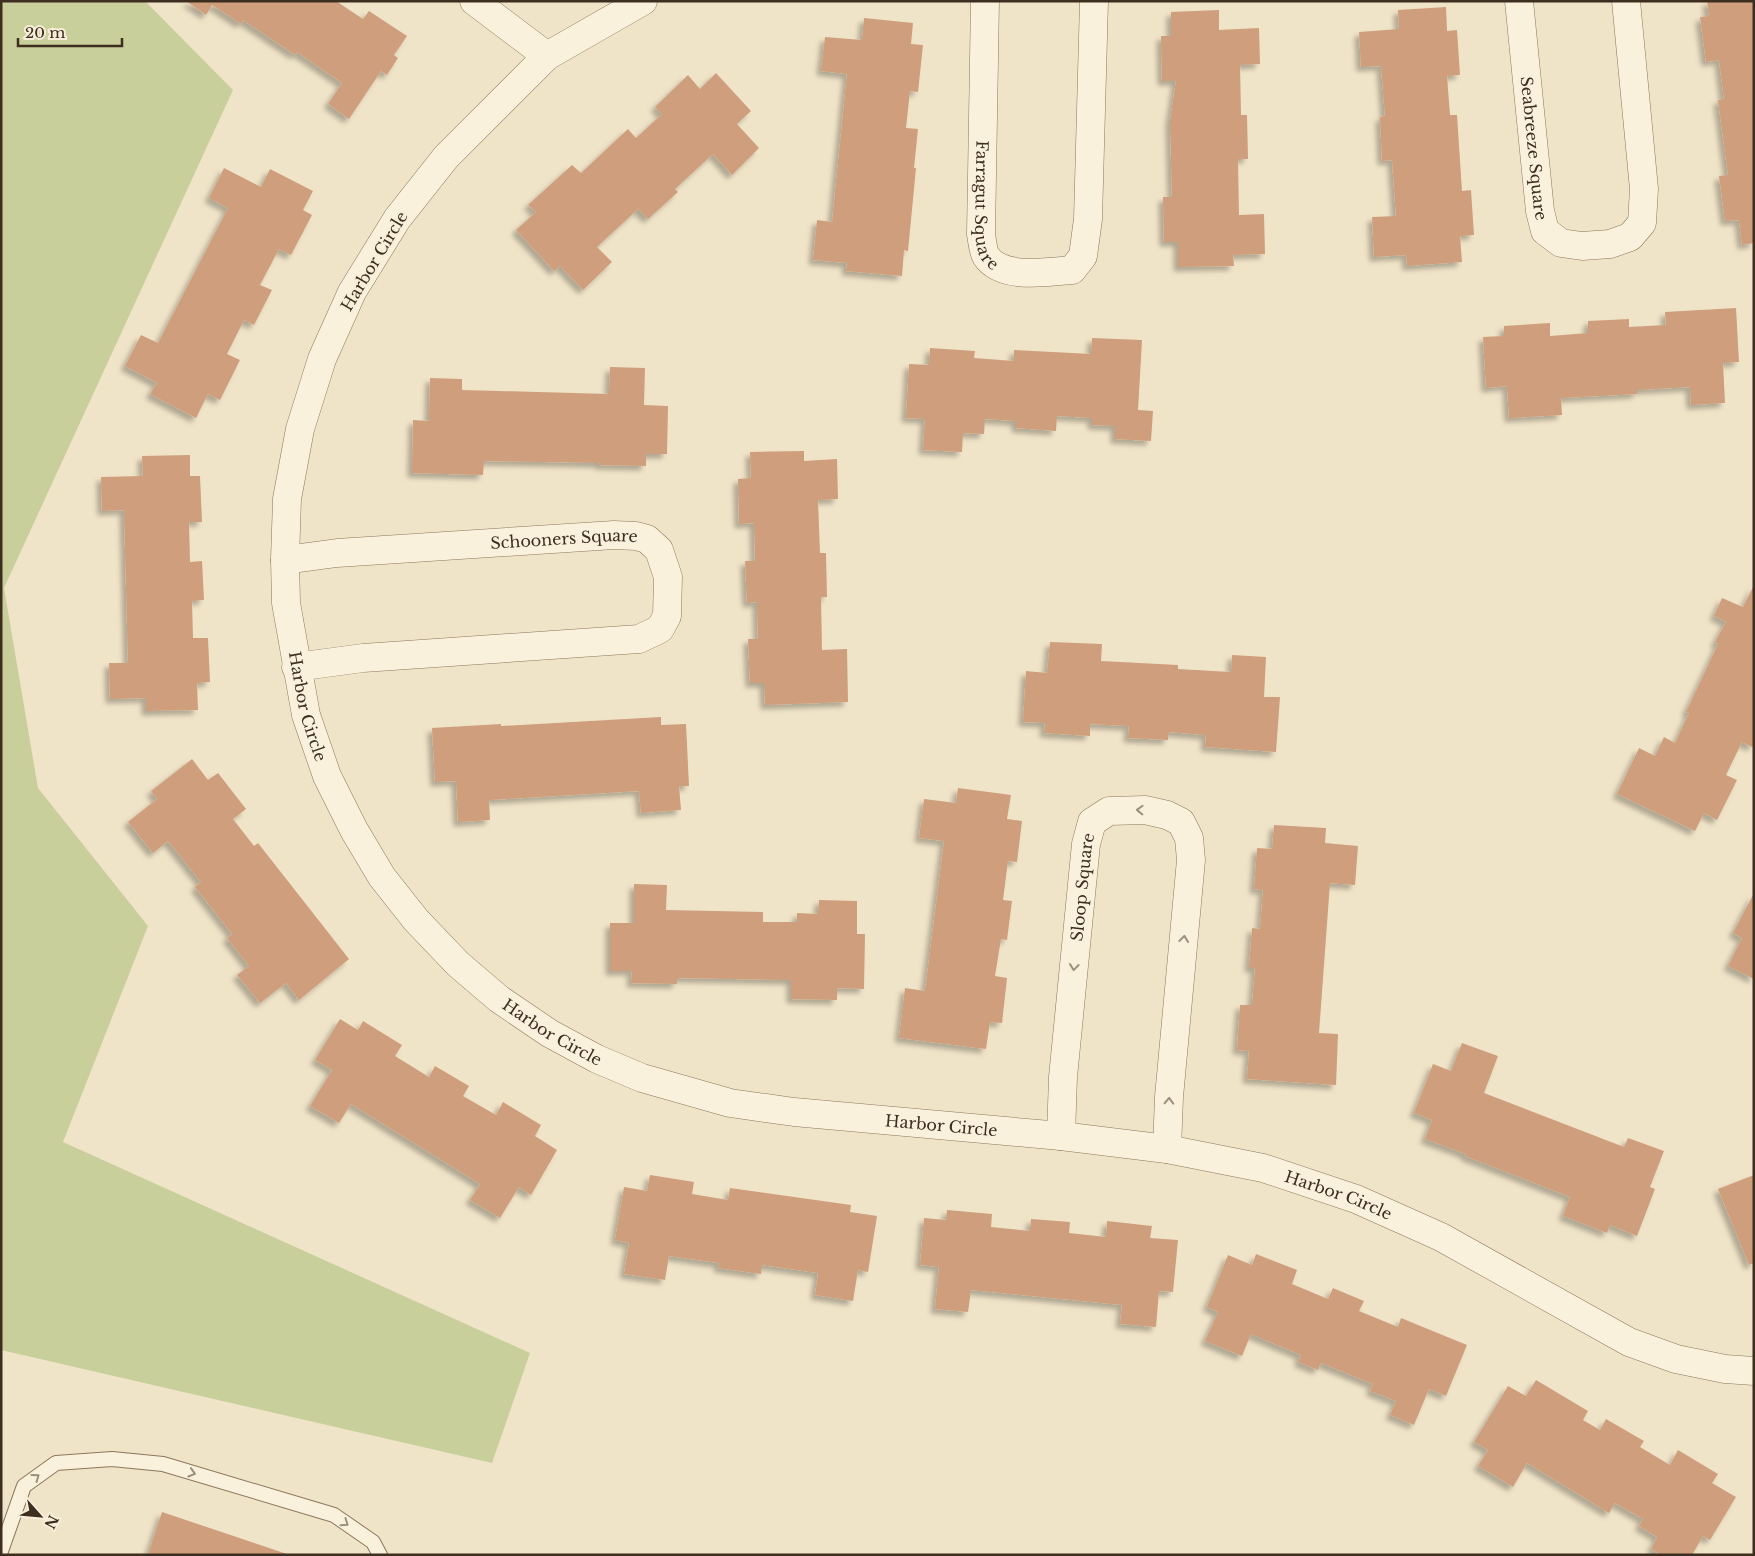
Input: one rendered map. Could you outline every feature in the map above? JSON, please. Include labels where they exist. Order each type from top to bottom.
[{"type":"street","points":[[474,1],[547,56]]},
{"type":"street","name":"Farragut Square","points":[[985,1],[981,234],[985,255],[997,267],[1032,274],[1072,270],[1083,256],[1088,220],[1094,1]]},
{"type":"street","name":"Seabreeze Square","points":[[1519,1],[1540,211],[1545,232],[1561,243],[1582,246],[1610,244],[1630,237],[1642,223],[1644,189],[1626,1]]},
{"type":"street","name":"Harbor Circle","points":[[636,3],[547,56],[446,157],[397,219],[352,292],[322,359],[300,429],[287,499],[285,560],[286,603],[306,715],[327,776],[354,830],[382,877],[416,920],[458,964],[499,999],[549,1033],[597,1059],[642,1078],[730,1103],[804,1113],[1060,1136],[1167,1149],[1262,1168],[1356,1199],[1441,1237],[1629,1342],[1676,1359],[1725,1369],[1754,1371]]},
{"type":"street","name":"Schooners Square","points":[[285,560],[337,553],[621,535],[648,539],[659,550],[668,577],[667,616],[660,629],[639,639],[363,658],[296,666]]},
{"type":"street","name":"Sloop Square","points":[[1060,1136],[1063,1077],[1086,844],[1092,822],[1109,811],[1145,810],[1167,815],[1181,822],[1189,838],[1191,860],[1168,1096],[1167,1149]]},
{"type":"lane","points":[[1,1551],[24,1486],[56,1463],[112,1459],[163,1464],[334,1516],[373,1542],[380,1555]]},
{"type":"green space","points":[[1,1],[145,1],[233,90],[4,588],[38,788],[148,926],[63,1142],[530,1353],[492,1463],[1,1350]]},
{"type":"building","points":[[186,1],[336,1],[363,19],[369,11],[407,36],[394,55],[398,58],[387,75],[381,71],[349,119],[328,104],[342,83],[297,52],[295,55],[243,20],[241,24],[212,5],[206,15]]},
{"type":"building","points":[[1707,1],[1754,1],[1754,243],[1742,245],[1739,220],[1725,221],[1719,176],[1728,175],[1718,100],[1724,99],[1719,60],[1706,62],[1700,17],[1709,16]]},
{"type":"building","points":[[1446,7],[1447,31],[1457,30],[1460,75],[1447,76],[1450,115],[1457,115],[1462,191],[1471,190],[1474,235],[1460,236],[1462,262],[1407,266],[1406,255],[1374,257],[1372,217],[1396,216],[1392,160],[1382,161],[1380,117],[1385,116],[1381,66],[1361,67],[1359,32],[1399,29],[1398,10]]},
{"type":"building","points":[[1219,10],[1219,30],[1259,28],[1260,64],[1240,65],[1241,115],[1247,115],[1248,159],[1238,159],[1239,215],[1264,214],[1265,254],[1233,255],[1234,266],[1178,267],[1178,242],[1164,242],[1163,197],[1172,197],[1170,121],[1176,81],[1162,81],[1161,36],[1171,36],[1171,12]]},
{"type":"building","points":[[864,18],[913,23],[911,44],[923,45],[918,92],[910,91],[906,128],[918,129],[908,251],[904,250],[902,276],[846,271],[847,263],[813,260],[817,220],[832,222],[847,74],[821,71],[825,37],[862,40]]},
{"type":"building","points":[[716,73],[751,111],[737,124],[759,148],[732,175],[713,154],[675,189],[678,192],[648,219],[638,209],[597,247],[612,262],[583,290],[560,266],[554,271],[516,230],[536,212],[528,205],[572,165],[581,173],[628,129],[636,138],[662,114],[655,107],[688,75],[700,89]]},
{"type":"building","points":[[224,168],[261,187],[270,169],[313,191],[303,210],[312,215],[291,255],[279,249],[260,285],[272,290],[254,325],[244,320],[227,354],[240,360],[220,400],[208,394],[196,418],[150,394],[157,383],[125,366],[141,335],[158,343],[228,208],[209,198]]},
{"type":"building","points":[[1736,308],[1739,362],[1723,363],[1725,403],[1691,405],[1690,387],[1637,390],[1637,394],[1561,398],[1562,415],[1509,418],[1507,386],[1486,388],[1483,337],[1504,336],[1504,326],[1550,323],[1550,336],[1588,333],[1588,321],[1629,319],[1629,327],[1666,325],[1665,312]]},
{"type":"building","points":[[1092,338],[1142,340],[1138,410],[1153,411],[1151,441],[1115,439],[1115,426],[1092,425],[1092,418],[1057,416],[1056,431],[1016,428],[1016,421],[985,419],[984,434],[963,433],[962,452],[923,450],[925,419],[906,418],[909,364],[929,365],[930,348],[975,351],[974,358],[1014,361],[1014,350],[1091,354]]},
{"type":"building","points":[[610,367],[645,368],[644,405],[668,406],[667,454],[646,454],[646,466],[599,465],[600,463],[484,461],[483,475],[412,473],[413,420],[429,421],[430,378],[462,379],[462,390],[609,394]]},
{"type":"building","points":[[804,451],[804,461],[837,459],[838,499],[818,500],[820,553],[826,553],[827,597],[821,597],[822,650],[847,649],[848,702],[765,705],[764,683],[750,683],[748,639],[758,639],[757,602],[747,603],[745,561],[755,561],[754,523],[739,524],[738,479],[751,478],[750,452]]},
{"type":"building","points":[[190,455],[190,476],[200,476],[202,522],[189,522],[190,562],[202,561],[204,600],[192,601],[193,638],[208,638],[210,682],[197,683],[198,710],[146,711],[146,698],[110,699],[109,663],[128,663],[124,510],[102,511],[101,477],[143,476],[142,456]]},
{"type":"building","points":[[1754,585],[1754,744],[1752,747],[1742,742],[1726,775],[1737,780],[1717,820],[1704,813],[1695,831],[1617,794],[1639,748],[1655,756],[1664,737],[1675,743],[1689,713],[1686,712],[1718,644],[1715,642],[1726,622],[1714,616],[1722,598],[1743,607]]},
{"type":"building","points":[[1050,642],[1102,644],[1101,661],[1178,665],[1178,669],[1231,672],[1232,655],[1266,657],[1264,697],[1280,697],[1276,752],[1205,747],[1206,735],[1169,732],[1168,740],[1128,738],[1129,726],[1090,724],[1090,736],[1044,733],[1045,723],[1023,722],[1026,671],[1047,673]]},
{"type":"building","points":[[661,717],[661,725],[686,724],[689,786],[679,786],[681,810],[641,813],[639,791],[489,800],[490,820],[458,822],[456,781],[435,782],[432,728]]},
{"type":"building","points":[[192,759],[208,780],[218,773],[246,809],[233,819],[254,846],[258,843],[349,959],[299,1000],[286,983],[260,1003],[237,975],[249,966],[227,938],[232,934],[195,887],[201,882],[168,841],[153,853],[128,822],[157,799],[151,791]]},
{"type":"building","points":[[958,788],[1011,795],[1007,819],[1022,821],[1017,862],[1008,861],[1003,900],[1012,901],[1007,940],[1001,939],[995,976],[1007,978],[1002,1023],[990,1022],[986,1049],[899,1038],[905,988],[925,991],[944,841],[919,838],[924,799],[956,803]]},
{"type":"building","points":[[1274,825],[1326,828],[1325,843],[1358,846],[1355,885],[1330,883],[1319,1033],[1338,1034],[1336,1085],[1247,1079],[1249,1051],[1237,1050],[1240,1005],[1252,1005],[1255,968],[1249,968],[1252,928],[1260,929],[1263,890],[1254,889],[1257,848],[1272,849]]},
{"type":"building","points":[[634,884],[667,885],[666,910],[763,912],[763,922],[797,922],[797,913],[818,914],[819,900],[857,901],[857,934],[865,934],[864,989],[837,988],[837,1000],[791,999],[791,980],[677,978],[677,984],[631,983],[632,971],[610,971],[610,923],[634,923]]},
{"type":"building","points":[[1754,893],[1754,979],[1728,966],[1742,938],[1733,933]]},
{"type":"building","points":[[340,1019],[358,1030],[363,1021],[402,1045],[395,1056],[429,1077],[435,1066],[469,1086],[463,1096],[496,1115],[503,1102],[541,1125],[535,1136],[557,1150],[531,1195],[519,1187],[500,1218],[470,1200],[480,1184],[351,1104],[339,1123],[310,1106],[332,1070],[315,1060]]},
{"type":"building","points":[[1462,1043],[1498,1056],[1484,1093],[1624,1147],[1628,1138],[1664,1151],[1650,1187],[1655,1189],[1637,1236],[1610,1225],[1607,1233],[1563,1216],[1570,1197],[1425,1139],[1432,1120],[1414,1113],[1433,1064],[1451,1071]]},
{"type":"building","points":[[650,1175],[694,1182],[692,1194],[728,1200],[730,1188],[851,1205],[850,1212],[877,1216],[868,1272],[858,1270],[853,1301],[815,1295],[818,1273],[762,1265],[761,1274],[718,1268],[719,1263],[669,1256],[665,1280],[624,1274],[629,1243],[615,1240],[624,1187],[647,1191]]},
{"type":"building","points":[[1754,1175],[1754,1263],[1749,1265],[1718,1189]]},
{"type":"building","points":[[947,1210],[992,1214],[991,1227],[1030,1231],[1031,1219],[1070,1222],[1069,1233],[1106,1237],[1107,1221],[1152,1226],[1150,1238],[1178,1240],[1173,1292],[1159,1291],[1156,1327],[1120,1324],[1122,1305],[971,1290],[968,1312],[935,1309],[939,1267],[920,1265],[924,1218],[946,1220]]},
{"type":"building","points":[[1256,1254],[1297,1270],[1292,1284],[1328,1299],[1333,1288],[1364,1301],[1359,1311],[1398,1327],[1401,1318],[1467,1345],[1446,1396],[1429,1389],[1414,1425],[1390,1415],[1396,1401],[1370,1391],[1373,1384],[1321,1363],[1318,1370],[1298,1362],[1301,1355],[1251,1334],[1242,1356],[1205,1341],[1218,1312],[1207,1307],[1228,1255],[1252,1265]]},
{"type":"building","points":[[1536,1380],[1588,1411],[1583,1420],[1600,1430],[1606,1419],[1644,1441],[1640,1447],[1670,1465],[1678,1450],[1718,1474],[1712,1483],[1736,1497],[1710,1540],[1703,1536],[1692,1555],[1661,1555],[1651,1549],[1657,1537],[1639,1526],[1643,1519],[1615,1503],[1609,1513],[1527,1463],[1513,1487],[1478,1466],[1488,1450],[1474,1442],[1508,1386],[1526,1396]]},
{"type":"building","points":[[162,1512],[287,1554],[287,1555],[148,1555]]}]
